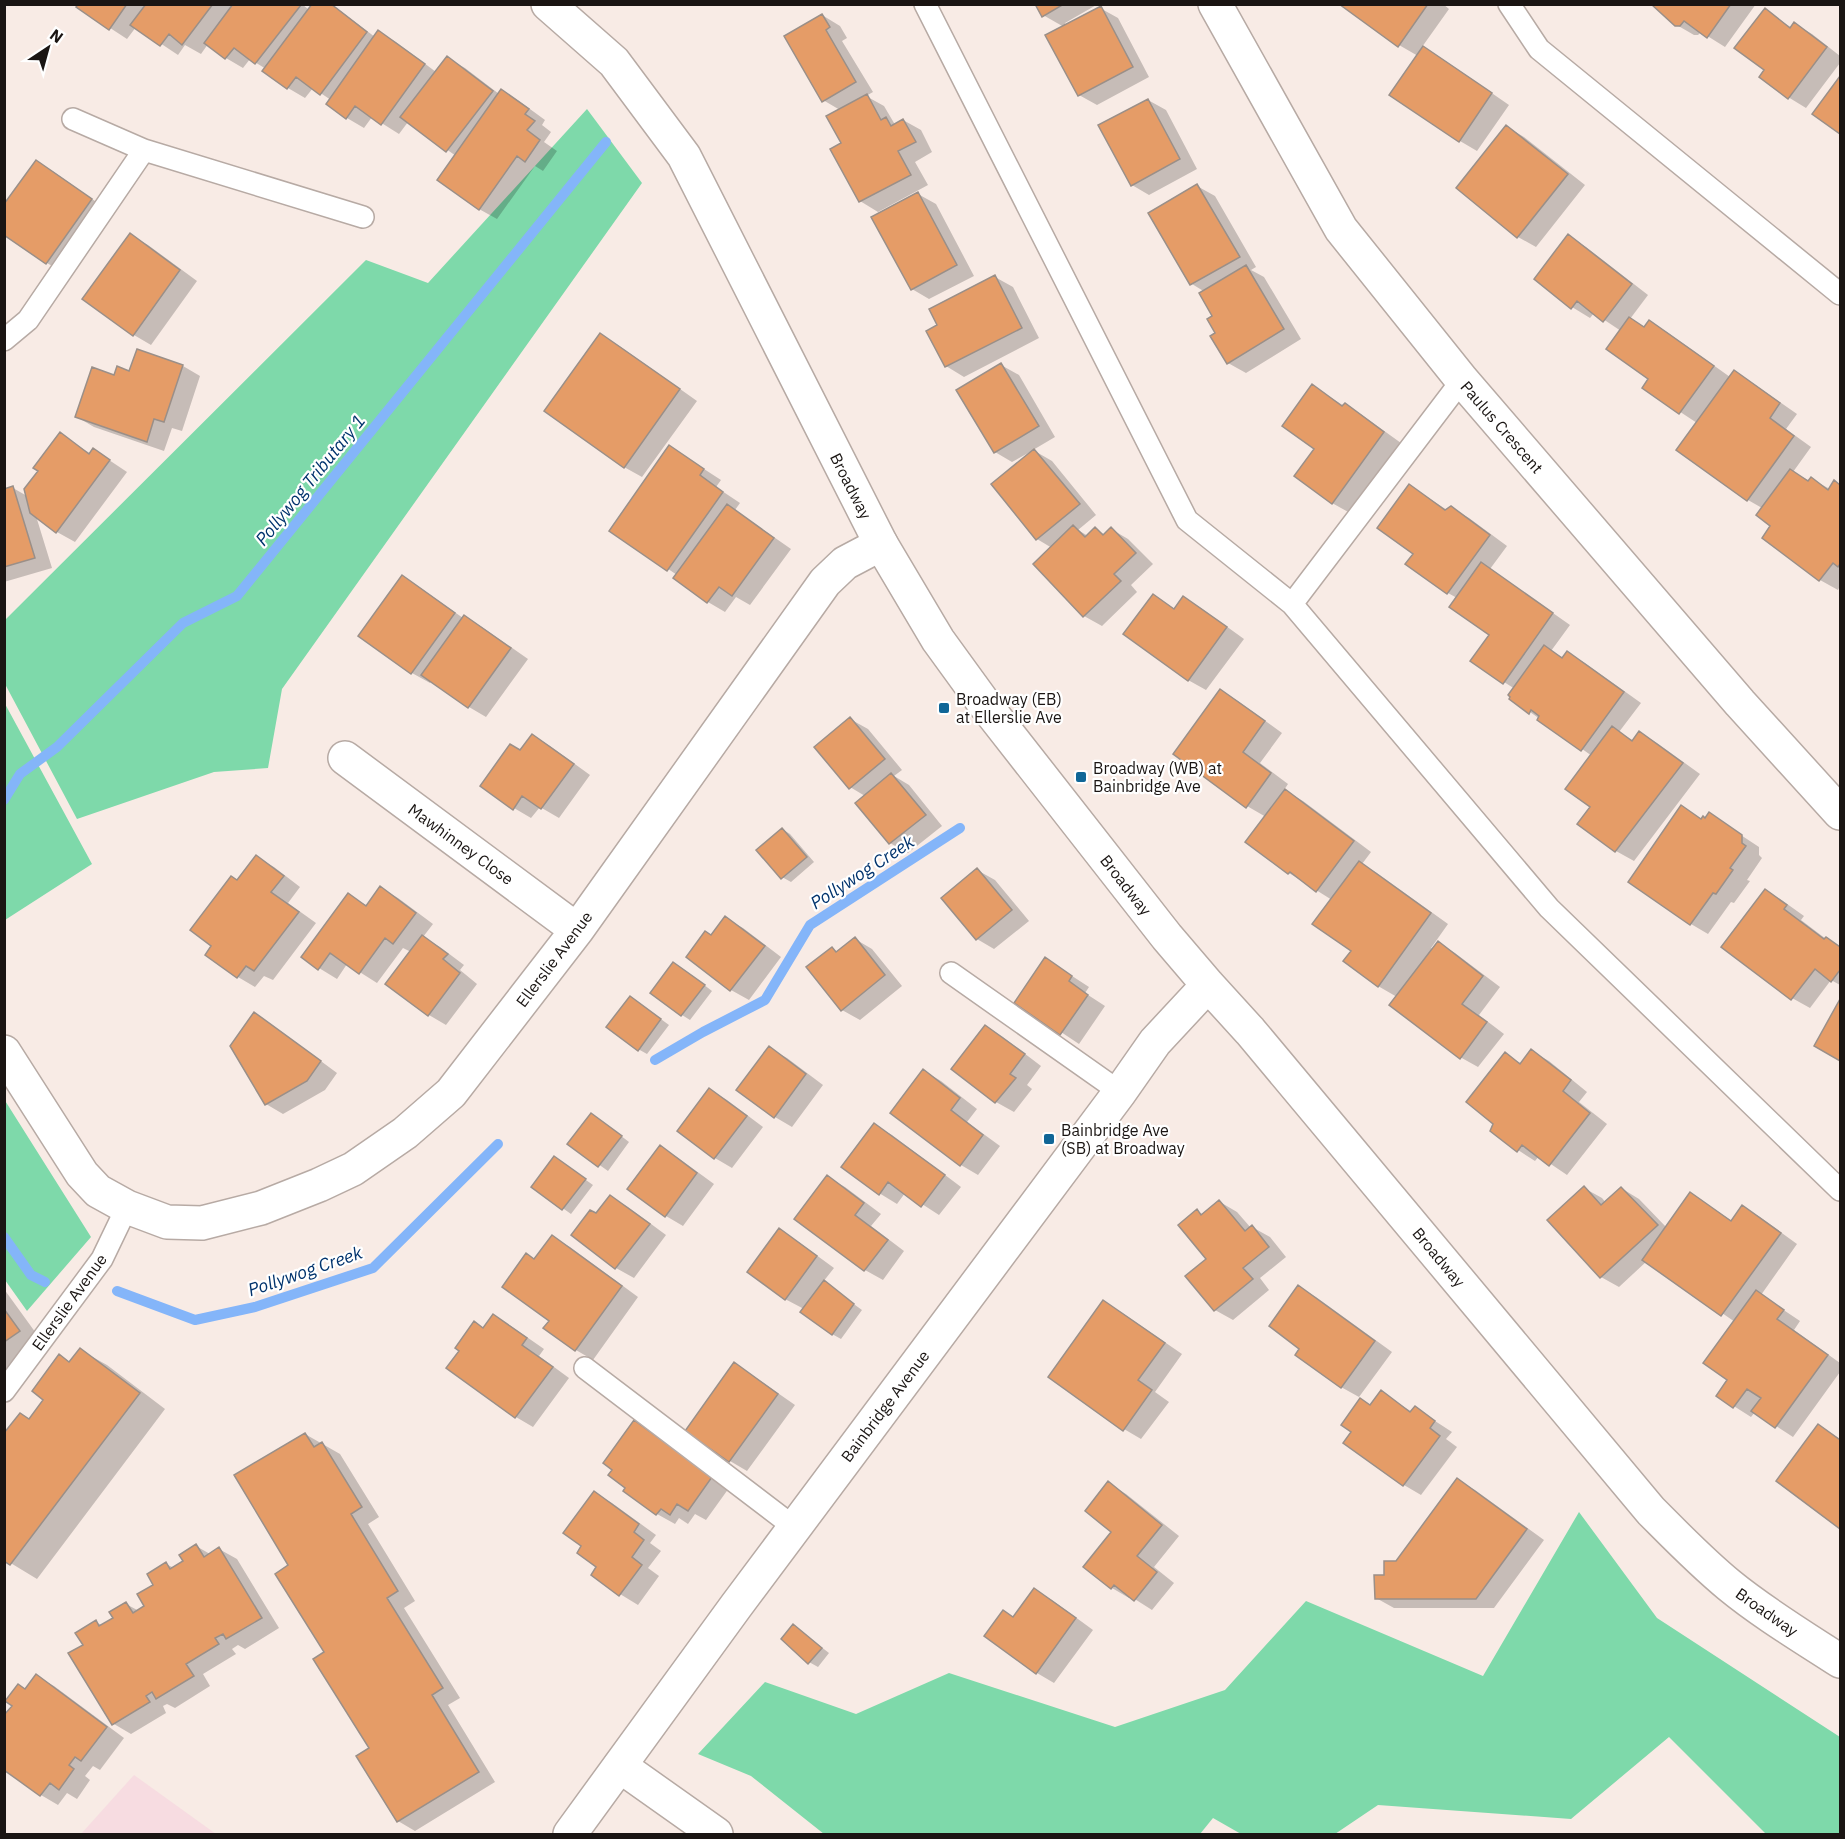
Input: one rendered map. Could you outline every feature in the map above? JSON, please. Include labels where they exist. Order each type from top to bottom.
[{"type":"street","name":"Broadway","points":[[548,4],[614,62],[684,156],[880,544],[938,640],[983,702],[1167,937],[1257,1040],[1651,1511],[1690,1551],[1730,1586],[1782,1624],[1840,1661]]},
{"type":"street","name":"Paulus Crescent","points":[[1215,4],[1341,229],[1462,380],[1740,703],[1840,813]]},
{"type":"street","name":"Ellerslie Avenue","points":[[4,1052],[82,1174],[98,1191],[127,1208],[167,1222],[202,1223],[261,1208],[353,1169],[405,1133],[451,1093],[577,930],[825,582],[845,563],[880,544]]},
{"type":"street","name":"Mawhinney Close","points":[[345,758],[577,930]]},
{"type":"street","name":"Bainbridge Avenue","points":[[570,1834],[794,1527],[1155,1042],[1208,985]]},
{"type":"street","points":[[620,1766],[716,1834]]},
{"type":"lane","points":[[925,4],[1187,520],[1292,604],[1549,908],[1840,1190]]},
{"type":"lane","points":[[1509,4],[1539,49],[1840,294]]},
{"type":"lane","points":[[73,119],[144,150],[363,217]]},
{"type":"lane","points":[[4,340],[28,320],[144,150]]},
{"type":"lane","points":[[1292,604],[1462,380]]},
{"type":"lane","points":[[951,973],[1120,1092]]},
{"type":"lane","name":"Ellerslie Avenue","points":[[4,1391],[102,1259],[127,1208]]},
{"type":"lane","points":[[585,1368],[794,1527]]},
{"type":"shaded area","points":[[134,1775],[216,1834],[81,1834]]},
{"type":"green space","points":[[587,109],[642,183],[282,689],[268,768],[214,772],[77,819],[5,684],[5,620],[366,260],[428,283]]},
{"type":"green space","points":[[4,702],[92,864],[5,920],[4,920]]},
{"type":"green space","points":[[4,1099],[91,1237],[27,1311],[5,1280]]},
{"type":"green space","points":[[1579,1512],[1657,1618],[1840,1737],[1840,1834],[1766,1834],[1669,1737],[1571,1819],[1378,1805],[1335,1834],[1241,1834],[1213,1818],[1200,1834],[824,1834],[751,1776],[698,1754],[765,1682],[856,1714],[949,1673],[1115,1727],[1225,1690],[1306,1601],[1483,1676]]},
{"type":"building","points":[[78,4],[127,4],[109,30],[76,7]]},
{"type":"building","points":[[146,4],[213,4],[182,45],[169,34],[160,46],[130,25]]},
{"type":"building","points":[[233,4],[301,5],[255,64],[234,48],[225,59],[204,43]]},
{"type":"building","points":[[312,4],[331,4],[367,32],[320,95],[296,77],[287,89],[262,71]]},
{"type":"building","points":[[1035,4],[1064,4],[1042,17]]},
{"type":"building","points":[[1339,4],[1428,4],[1398,47]]},
{"type":"building","points":[[1651,4],[1731,4],[1707,38],[1684,21],[1680,26],[1675,26]]},
{"type":"building","points":[[1101,6],[1133,67],[1078,96],[1045,35]]},
{"type":"building","points":[[1765,8],[1790,28],[1794,22],[1827,47],[1788,99],[1759,77],[1764,70],[1734,48]]},
{"type":"building","points":[[822,14],[830,27],[826,30],[856,82],[822,102],[784,36]]},
{"type":"building","points":[[378,30],[425,64],[381,125],[355,106],[346,119],[326,104]]},
{"type":"building","points":[[1423,46],[1492,93],[1459,142],[1389,95]]},
{"type":"building","points":[[447,56],[493,91],[446,152],[400,117]]},
{"type":"building","points":[[1840,76],[1840,134],[1812,114]]},
{"type":"building","points":[[501,89],[529,109],[525,114],[535,121],[527,130],[540,140],[525,162],[517,156],[479,210],[437,180]]},
{"type":"building","points":[[867,94],[881,120],[886,117],[891,126],[903,119],[916,142],[898,151],[911,175],[859,202],[830,149],[841,143],[826,116]]},
{"type":"building","points":[[1148,99],[1180,159],[1131,186],[1098,125]]},
{"type":"building","points":[[1506,125],[1568,174],[1517,238],[1456,188]]},
{"type":"building","points":[[36,160],[92,199],[46,264],[4,235],[4,204]]},
{"type":"building","points":[[1197,184],[1240,257],[1190,285],[1148,213]]},
{"type":"building","points":[[918,192],[957,265],[911,290],[871,217]]},
{"type":"building","points":[[130,233],[180,270],[133,336],[82,299]]},
{"type":"building","points":[[1568,234],[1632,284],[1603,322],[1577,301],[1571,309],[1534,279]]},
{"type":"building","points":[[1246,265],[1284,329],[1227,364],[1210,336],[1215,333],[1207,319],[1212,316],[1199,293]]},
{"type":"building","points":[[995,275],[1022,328],[945,367],[926,331],[937,325],[929,309]]},
{"type":"building","points":[[1629,317],[1644,327],[1649,320],[1714,366],[1679,414],[1642,388],[1648,379],[1606,349]]},
{"type":"building","points":[[600,333],[680,389],[624,468],[544,411]]},
{"type":"building","points":[[137,349],[183,365],[164,422],[154,419],[147,442],[75,417],[92,367],[114,375],[117,366],[129,371]]},
{"type":"building","points":[[1001,363],[1039,426],[994,453],[956,390]]},
{"type":"building","points":[[1734,370],[1780,403],[1770,418],[1794,436],[1747,501],[1676,450]]},
{"type":"building","points":[[1312,384],[1342,406],[1345,403],[1384,432],[1332,504],[1294,476],[1314,449],[1282,426]]},
{"type":"building","points":[[60,432],[89,454],[93,448],[110,460],[56,533],[30,513],[24,489],[38,471],[33,468]]},
{"type":"building","points":[[669,445],[704,469],[700,475],[723,492],[667,571],[609,531]]},
{"type":"building","points":[[1034,449],[1080,504],[1036,540],[991,484]]},
{"type":"building","points":[[1790,469],[1808,481],[1811,477],[1828,490],[1834,480],[1840,485],[1840,564],[1838,567],[1833,563],[1819,581],[1762,538],[1770,526],[1756,515]]},
{"type":"building","points":[[1409,484],[1445,510],[1451,506],[1490,535],[1447,594],[1405,564],[1413,554],[1377,528]]},
{"type":"building","points":[[13,486],[35,558],[4,567],[4,489]]},
{"type":"building","points":[[727,504],[774,538],[732,596],[719,587],[707,603],[673,578]]},
{"type":"building","points":[[1073,525],[1085,537],[1095,527],[1103,535],[1111,527],[1136,553],[1114,574],[1121,581],[1083,617],[1033,564]]},
{"type":"building","points":[[1481,562],[1553,613],[1503,684],[1470,661],[1489,635],[1449,607]]},
{"type":"building","points":[[402,575],[455,613],[411,674],[358,636]]},
{"type":"building","points":[[1153,594],[1174,609],[1183,596],[1227,627],[1188,681],[1123,634]]},
{"type":"building","points":[[464,615],[511,648],[468,708],[421,675]]},
{"type":"building","points":[[1544,645],[1562,658],[1567,651],[1624,692],[1581,751],[1537,720],[1539,716],[1531,710],[1529,714],[1509,699],[1508,695]]},
{"type":"building","points":[[1220,689],[1265,721],[1243,752],[1271,773],[1246,808],[1173,754]]},
{"type":"building","points":[[850,717],[885,759],[849,789],[814,747]]},
{"type":"building","points":[[1612,726],[1632,741],[1639,731],[1683,763],[1615,852],[1577,824],[1590,807],[1565,789]]},
{"type":"building","points":[[532,734],[574,764],[541,809],[522,796],[513,810],[480,786],[510,744],[520,750]]},
{"type":"building","points":[[891,773],[926,815],[889,844],[855,803]]},
{"type":"building","points":[[1285,789],[1354,841],[1316,892],[1245,842]]},
{"type":"building","points":[[1681,805],[1701,819],[1703,816],[1705,818],[1709,812],[1742,835],[1742,843],[1746,846],[1730,868],[1733,870],[1716,894],[1713,893],[1690,925],[1628,882]]},
{"type":"building","points":[[782,828],[807,857],[781,879],[756,850]]},
{"type":"building","points":[[256,855],[284,876],[271,892],[299,912],[254,971],[246,966],[237,978],[205,955],[211,946],[190,930],[231,876],[237,880]]},
{"type":"building","points":[[1359,861],[1431,913],[1378,987],[1343,961],[1351,951],[1312,924]]},
{"type":"building","points":[[977,868],[1012,910],[976,940],[941,898]]},
{"type":"building","points":[[380,886],[416,913],[393,944],[385,938],[359,974],[330,953],[318,970],[301,957],[348,893],[366,906]]},
{"type":"building","points":[[1765,889],[1787,905],[1784,909],[1824,939],[1826,937],[1840,947],[1840,970],[1831,982],[1815,969],[1791,1000],[1721,947]]},
{"type":"building","points":[[725,916],[765,946],[730,991],[686,957],[705,931],[711,935]]},
{"type":"building","points":[[422,935],[448,954],[443,959],[460,973],[428,1016],[385,984]]},
{"type":"building","points":[[855,937],[885,975],[841,1011],[806,967],[832,947],[836,952]]},
{"type":"building","points":[[1438,941],[1483,976],[1462,1004],[1487,1022],[1460,1059],[1389,1005]]},
{"type":"building","points":[[1045,957],[1072,976],[1069,981],[1088,995],[1060,1035],[1014,1003]]},
{"type":"building","points":[[673,962],[705,985],[681,1016],[650,993]]},
{"type":"building","points":[[630,996],[661,1019],[638,1051],[606,1027]]},
{"type":"building","points":[[1840,999],[1840,1061],[1814,1046]]},
{"type":"building","points":[[254,1012],[321,1061],[307,1081],[265,1105],[230,1046]]},
{"type":"building","points":[[985,1025],[1025,1054],[1010,1074],[1016,1078],[995,1103],[951,1069]]},
{"type":"building","points":[[769,1046],[806,1074],[774,1118],[736,1090]]},
{"type":"building","points":[[1531,1049],[1571,1080],[1563,1091],[1590,1113],[1549,1166],[1522,1145],[1517,1152],[1490,1131],[1493,1124],[1466,1102],[1505,1052],[1520,1064]]},
{"type":"building","points":[[923,1069],[960,1098],[951,1110],[983,1135],[960,1166],[890,1113]]},
{"type":"building","points":[[709,1088],[747,1116],[714,1159],[677,1131]]},
{"type":"building","points":[[591,1113],[622,1136],[598,1167],[567,1144]]},
{"type":"building","points":[[874,1123],[945,1175],[921,1207],[888,1182],[879,1195],[841,1167]]},
{"type":"building","points":[[660,1145],[697,1173],[665,1217],[627,1189]]},
{"type":"building","points":[[554,1156],[586,1179],[562,1210],[531,1187]]},
{"type":"building","points":[[827,1175],[864,1203],[855,1215],[888,1240],[864,1271],[794,1219]]},
{"type":"building","points":[[1584,1186],[1601,1205],[1621,1187],[1658,1225],[1600,1278],[1547,1220]]},
{"type":"building","points":[[1690,1192],[1731,1221],[1742,1205],[1781,1233],[1721,1316],[1642,1260]]},
{"type":"building","points":[[610,1195],[650,1224],[615,1269],[571,1235],[590,1210],[596,1213]]},
{"type":"building","points":[[1219,1200],[1245,1231],[1252,1225],[1269,1247],[1243,1268],[1253,1279],[1214,1311],[1185,1276],[1206,1259],[1178,1225],[1197,1209],[1201,1215]]},
{"type":"building","points":[[779,1228],[817,1256],[785,1300],[747,1272]]},
{"type":"building","points":[[552,1235],[622,1286],[575,1351],[543,1328],[549,1321],[502,1287],[526,1253],[534,1259]]},
{"type":"building","points":[[824,1280],[854,1304],[832,1335],[800,1312]]},
{"type":"building","points":[[1298,1285],[1375,1341],[1341,1388],[1295,1355],[1299,1349],[1269,1326]]},
{"type":"building","points":[[1756,1290],[1784,1310],[1777,1319],[1828,1355],[1775,1428],[1751,1411],[1761,1398],[1747,1389],[1733,1408],[1716,1396],[1727,1380],[1703,1363]]},
{"type":"building","points":[[1103,1300],[1165,1343],[1138,1380],[1152,1390],[1123,1431],[1048,1377]]},
{"type":"building","points":[[4,1309],[20,1331],[4,1342]]},
{"type":"building","points":[[493,1314],[527,1338],[522,1345],[553,1367],[515,1418],[446,1368],[459,1351],[455,1348],[474,1321],[483,1328]]},
{"type":"building","points":[[80,1348],[140,1393],[10,1565],[4,1561],[4,1433],[20,1413],[29,1419],[43,1400],[32,1391],[59,1354],[69,1362]]},
{"type":"building","points":[[734,1362],[778,1394],[729,1462],[685,1431]]},
{"type":"building","points":[[1381,1390],[1410,1412],[1415,1406],[1435,1421],[1430,1428],[1440,1436],[1403,1486],[1343,1443],[1351,1432],[1341,1425],[1360,1398],[1370,1405]]},
{"type":"building","points":[[634,1420],[712,1477],[688,1511],[677,1504],[670,1515],[661,1509],[656,1515],[623,1491],[625,1488],[608,1475],[612,1470],[603,1463]]},
{"type":"building","points":[[1818,1424],[1840,1440],[1840,1529],[1776,1481]]},
{"type":"building","points":[[305,1433],[314,1447],[322,1442],[362,1507],[351,1514],[398,1591],[387,1598],[443,1688],[432,1695],[479,1772],[397,1822],[356,1756],[369,1748],[313,1659],[324,1652],[275,1574],[288,1565],[234,1475]]},
{"type":"building","points":[[1457,1478],[1527,1529],[1476,1599],[1375,1599],[1374,1575],[1384,1575],[1384,1561],[1396,1561]]},
{"type":"building","points":[[1108,1481],[1162,1525],[1137,1556],[1157,1572],[1134,1601],[1114,1585],[1111,1589],[1083,1567],[1111,1532],[1085,1511]]},
{"type":"building","points":[[594,1491],[639,1524],[634,1532],[644,1540],[632,1557],[642,1565],[619,1596],[591,1575],[596,1567],[577,1553],[581,1546],[563,1533]]},
{"type":"building","points":[[196,1544],[204,1557],[219,1547],[262,1618],[226,1639],[223,1634],[215,1638],[219,1644],[186,1664],[194,1676],[156,1699],[152,1692],[146,1696],[150,1702],[112,1725],[68,1653],[83,1645],[75,1633],[96,1620],[99,1626],[113,1618],[109,1612],[126,1602],[133,1613],[144,1606],[137,1594],[153,1585],[147,1574],[166,1562],[170,1569],[183,1561],[179,1555]]},
{"type":"building","points":[[1034,1588],[1076,1618],[1036,1674],[984,1636],[1003,1610],[1013,1617]]},
{"type":"building","points":[[793,1624],[822,1648],[808,1664],[781,1639]]},
{"type":"building","points":[[36,1674],[107,1727],[81,1761],[75,1757],[69,1765],[74,1769],[59,1790],[50,1783],[40,1796],[4,1770],[4,1715],[12,1706],[5,1701],[18,1684],[25,1689]]},
{"type":"waterway","name":"Pollywog Tributary 1","points":[[4,800],[20,774],[57,747],[183,623],[237,596],[606,142]]},
{"type":"waterway","name":"Pollywog Creek","points":[[655,1060],[765,1000],[810,925],[960,828]]},
{"type":"waterway","name":"Pollywog Creek","points":[[117,1291],[195,1320],[255,1307],[373,1268],[498,1144]]},
{"type":"waterway","name":"Pollywog Creek","points":[[4,1237],[31,1275],[45,1282]]},
{"type":"place","name":"Broadway (EB) at Ellerslie Ave","points":[[944,708]]},
{"type":"place","name":"Broadway (WB) at Bainbridge Ave","points":[[1081,777]]},
{"type":"place","name":"Bainbridge Ave (SB) at Broadway","points":[[1049,1139]]}]
